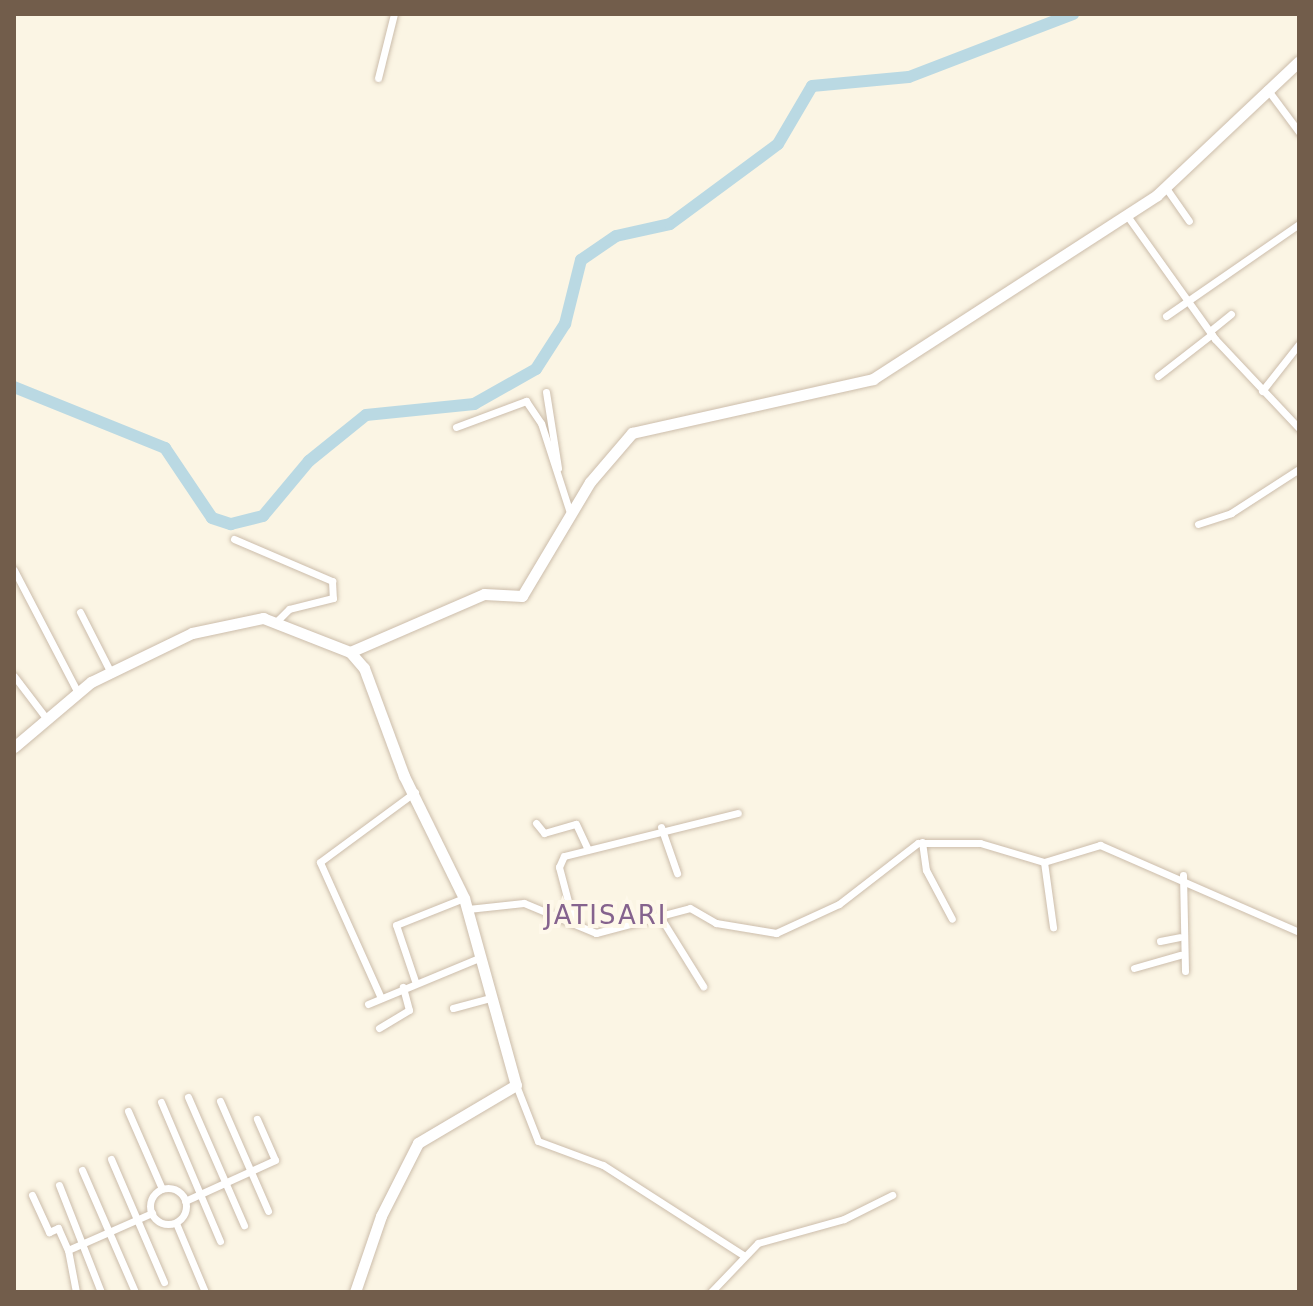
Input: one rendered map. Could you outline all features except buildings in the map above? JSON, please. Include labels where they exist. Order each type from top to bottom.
[{"type":"street","points":[[378,78],[394,14]]},
{"type":"street","points":[[350,652],[484,594],[522,596],[573,518],[590,482],[632,433],[864,383],[1048,272],[1166,188],[1266,87],[1299,61]]},
{"type":"street","points":[[1266,87],[1299,132]]},
{"type":"street","points":[[1166,188],[1189,221]]},
{"type":"street","points":[[1128,217],[1211,333],[1299,428]]},
{"type":"street","points":[[1166,316],[1192,305],[1246,255],[1299,224]]},
{"type":"street","points":[[1158,376],[1231,314]]},
{"type":"street","points":[[1262,391],[1299,344]]},
{"type":"street","points":[[546,392],[558,468],[573,518]]},
{"type":"street","points":[[456,427],[526,401],[558,468]]},
{"type":"street","points":[[1198,524],[1231,513],[1299,469]]},
{"type":"street","points":[[234,539],[324,575],[336,588],[333,598],[289,609],[277,621]]},
{"type":"street","points":[[14,570],[77,691]]},
{"type":"street","points":[[80,612],[110,671]]},
{"type":"street","points":[[14,747],[77,691],[110,671],[192,633],[277,621],[350,652],[364,668],[415,792],[466,903],[516,1085],[538,1141],[603,1165],[743,1255]]},
{"type":"street","points":[[15,679],[46,718]]},
{"type":"street","points":[[381,998],[320,862],[415,792]]},
{"type":"street","points":[[573,920],[559,863],[587,848],[661,827],[684,821],[693,828],[738,813]]},
{"type":"street","points":[[536,823],[544,833],[576,824],[587,848]]},
{"type":"street","points":[[661,827],[677,873]]},
{"type":"street","points":[[415,981],[396,925],[466,903],[518,902],[573,920],[596,933],[694,908],[716,923],[776,933],[840,903],[922,842],[980,843],[1044,862],[1107,846],[1183,875],[1299,932]]},
{"type":"street","points":[[922,842],[926,870],[952,919]]},
{"type":"street","points":[[1044,862],[1053,927]]},
{"type":"street","points":[[1183,875],[1180,955],[1185,971]]},
{"type":"street","points":[[659,915],[703,986]]},
{"type":"street","points":[[1160,941],[1180,937]]},
{"type":"street","points":[[1134,968],[1180,955]]},
{"type":"street","points":[[368,1004],[415,981],[479,958]]},
{"type":"street","points":[[379,1028],[408,1011],[403,987]]},
{"type":"street","points":[[453,1008],[491,998]]},
{"type":"street","points":[[355,1292],[375,1229],[418,1143],[516,1085]]},
{"type":"street","points":[[188,1097],[244,1225]]},
{"type":"street","points":[[220,1101],[268,1211]]},
{"type":"street","points":[[161,1102],[220,1241]]},
{"type":"street","points":[[128,1111],[162,1189]]},
{"type":"street","points":[[176,1223],[185,1201],[275,1160],[257,1119]]},
{"type":"street","points":[[111,1159],[164,1282]]},
{"type":"street","points":[[82,1170],[135,1292]]},
{"type":"street","points":[[59,1185],[101,1292]]},
{"type":"street","points":[[152,1213],[150,1200],[162,1189],[176,1189],[185,1201]]},
{"type":"street","points":[[32,1195],[49,1232],[58,1228],[77,1270],[68,1274],[75,1290],[63,1292]]},
{"type":"street","points":[[711,1292],[743,1255],[777,1233],[844,1219],[892,1195]]},
{"type":"street","points":[[68,1250],[152,1213],[176,1223],[205,1292]]},
{"type":"waterway","points":[[14,387],[165,448],[212,518],[231,524],[263,516],[309,461],[366,415],[474,404],[536,369],[565,324],[581,260],[616,236],[670,224],[778,144],[812,86],[909,77],[1073,14]]},
{"type":"district","name":"JATISARI","points":[[606,916]]}]
